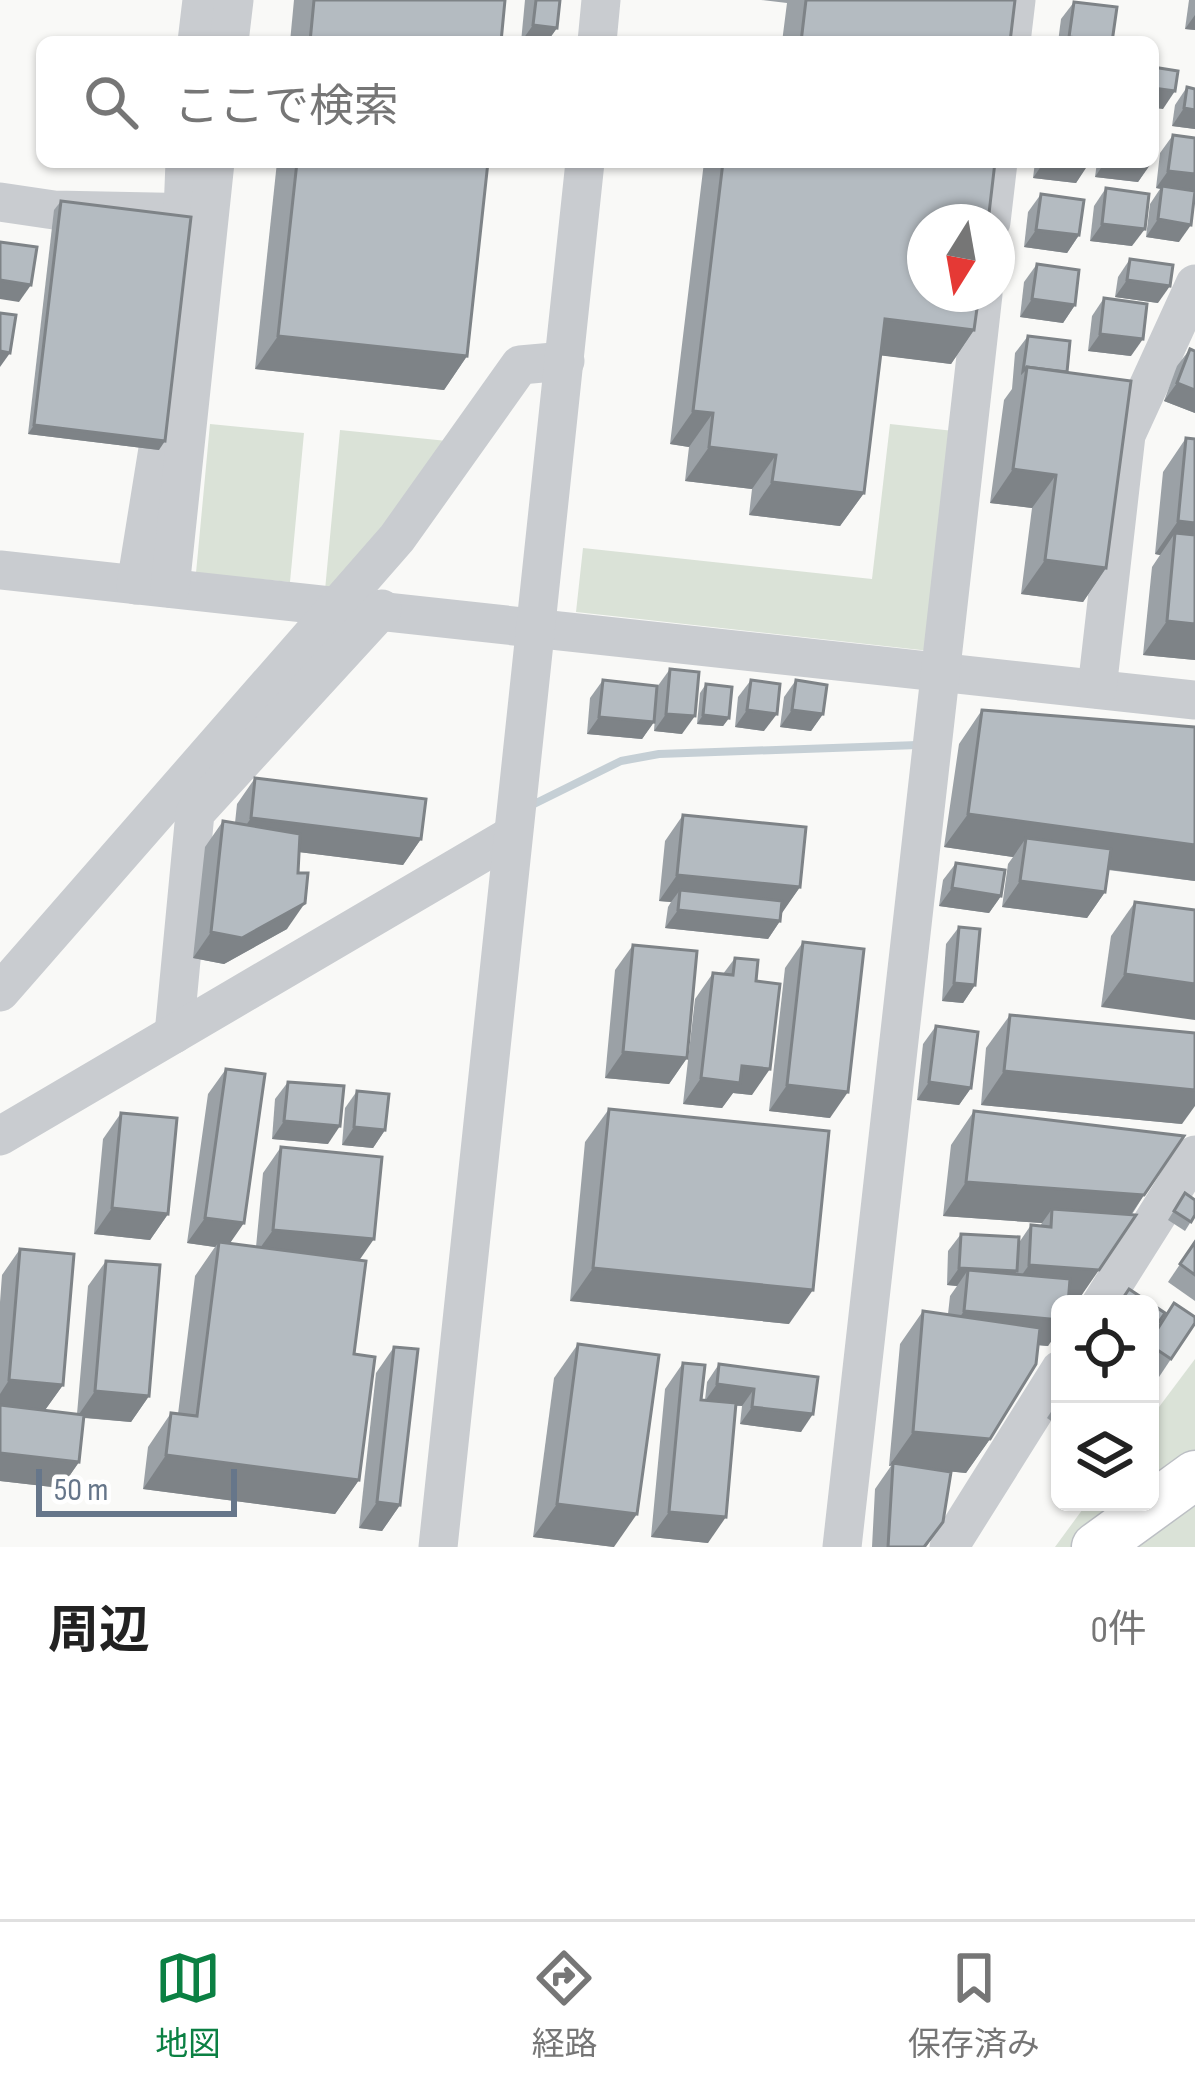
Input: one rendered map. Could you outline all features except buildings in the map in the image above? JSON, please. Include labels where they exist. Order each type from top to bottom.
[{"type":"main road","points":[[1096,1547],[1195,1475]]},
{"type":"street","points":[[198,36],[202,0]]},
{"type":"street","points":[[231,36],[234,0]]},
{"type":"street","points":[[598,36],[601,0]]},
{"type":"street","points":[[1012,36],[1016,0]]},
{"type":"street","points":[[186,168],[195,213]]},
{"type":"street","points":[[153,586],[195,213],[213,168]]},
{"type":"street","points":[[438,1547],[584,168]]},
{"type":"street","points":[[993,204],[997,168]]},
{"type":"street","points":[[0,202],[54,210],[195,213]]},
{"type":"street","points":[[1097,689],[1126,435],[1195,284]]},
{"type":"street","points":[[842,1547],[981,312]]},
{"type":"street","points":[[0,992],[397,538],[520,365],[565,361]]},
{"type":"street","points":[[0,570],[1195,700]]},
{"type":"street","points":[[174,1034],[195,813],[382,609]]},
{"type":"street","points":[[0,1136],[512,836]]},
{"type":"street","points":[[1107,1295],[1195,1155]]},
{"type":"street","points":[[949,1547],[1051,1384]]},
{"type":"shaded area","points":[[210,424],[304,433],[290,582],[196,573]]},
{"type":"shaded area","points":[[890,424],[954,431],[930,651],[576,612],[583,548],[872,579]]},
{"type":"shaded area","points":[[340,430],[447,441],[351,592],[325,590]]},
{"type":"shaded area","points":[[1195,1359],[1195,1547],[1055,1547],[1081,1511],[1159,1511],[1159,1407]]},
{"type":"waterway","points":[[530,806],[621,761],[659,754],[918,745]]}]
